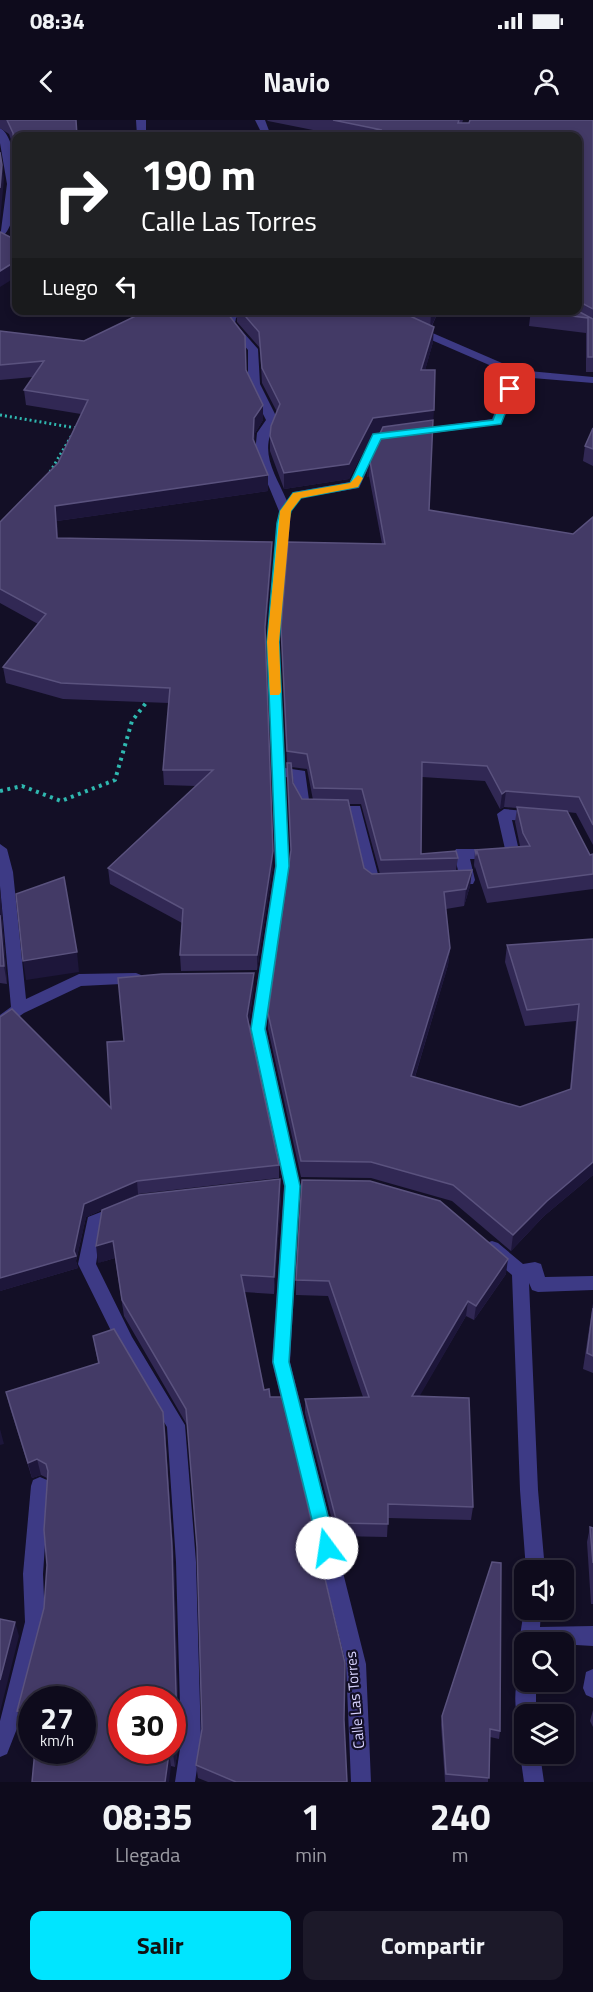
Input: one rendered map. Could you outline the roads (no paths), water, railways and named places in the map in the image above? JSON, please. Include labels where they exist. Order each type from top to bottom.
[{"type":"street","points":[[0,132],[12,175]]},
{"type":"street","points":[[0,235],[12,224]]},
{"type":"street","points":[[234,315],[230,323],[253,349],[254,384],[272,420],[263,433],[261,453],[285,511]]},
{"type":"street","points":[[406,325],[516,373],[593,380]]},
{"type":"street","points":[[285,511],[297,495],[355,485],[377,436],[497,422],[516,373]]},
{"type":"street","name":"Calle Las Torres","points":[[285,511],[273,642],[282,866],[260,978],[258,1029],[292,1186],[281,1362],[356,1664],[361,1782]]},
{"type":"street","points":[[278,772],[300,774],[302,800],[309,811],[355,810],[373,884],[392,882]]},
{"type":"street","points":[[446,880],[468,880],[461,852],[513,855],[504,814],[549,818]]},
{"type":"street","points":[[0,849],[6,872],[19,1010]]},
{"type":"street","points":[[0,1024],[19,1010],[79,980],[156,979]]},
{"type":"street","points":[[271,1189],[314,1186]]},
{"type":"street","points":[[133,1206],[94,1222],[87,1264],[126,1343],[176,1425],[186,1562],[191,1742],[185,1782]]},
{"type":"street","points":[[478,1236],[520,1272],[529,1490],[535,1560]]},
{"type":"street","points":[[520,1272],[535,1269],[538,1285],[593,1283]]},
{"type":"street","points":[[0,1747],[15,1708],[35,1622],[33,1574],[40,1486]]},
{"type":"street","points":[[574,1637],[593,1636]]},
{"type":"street","points":[[593,1679],[593,1688]]},
{"type":"street","points":[[531,1764],[534,1782]]}]
